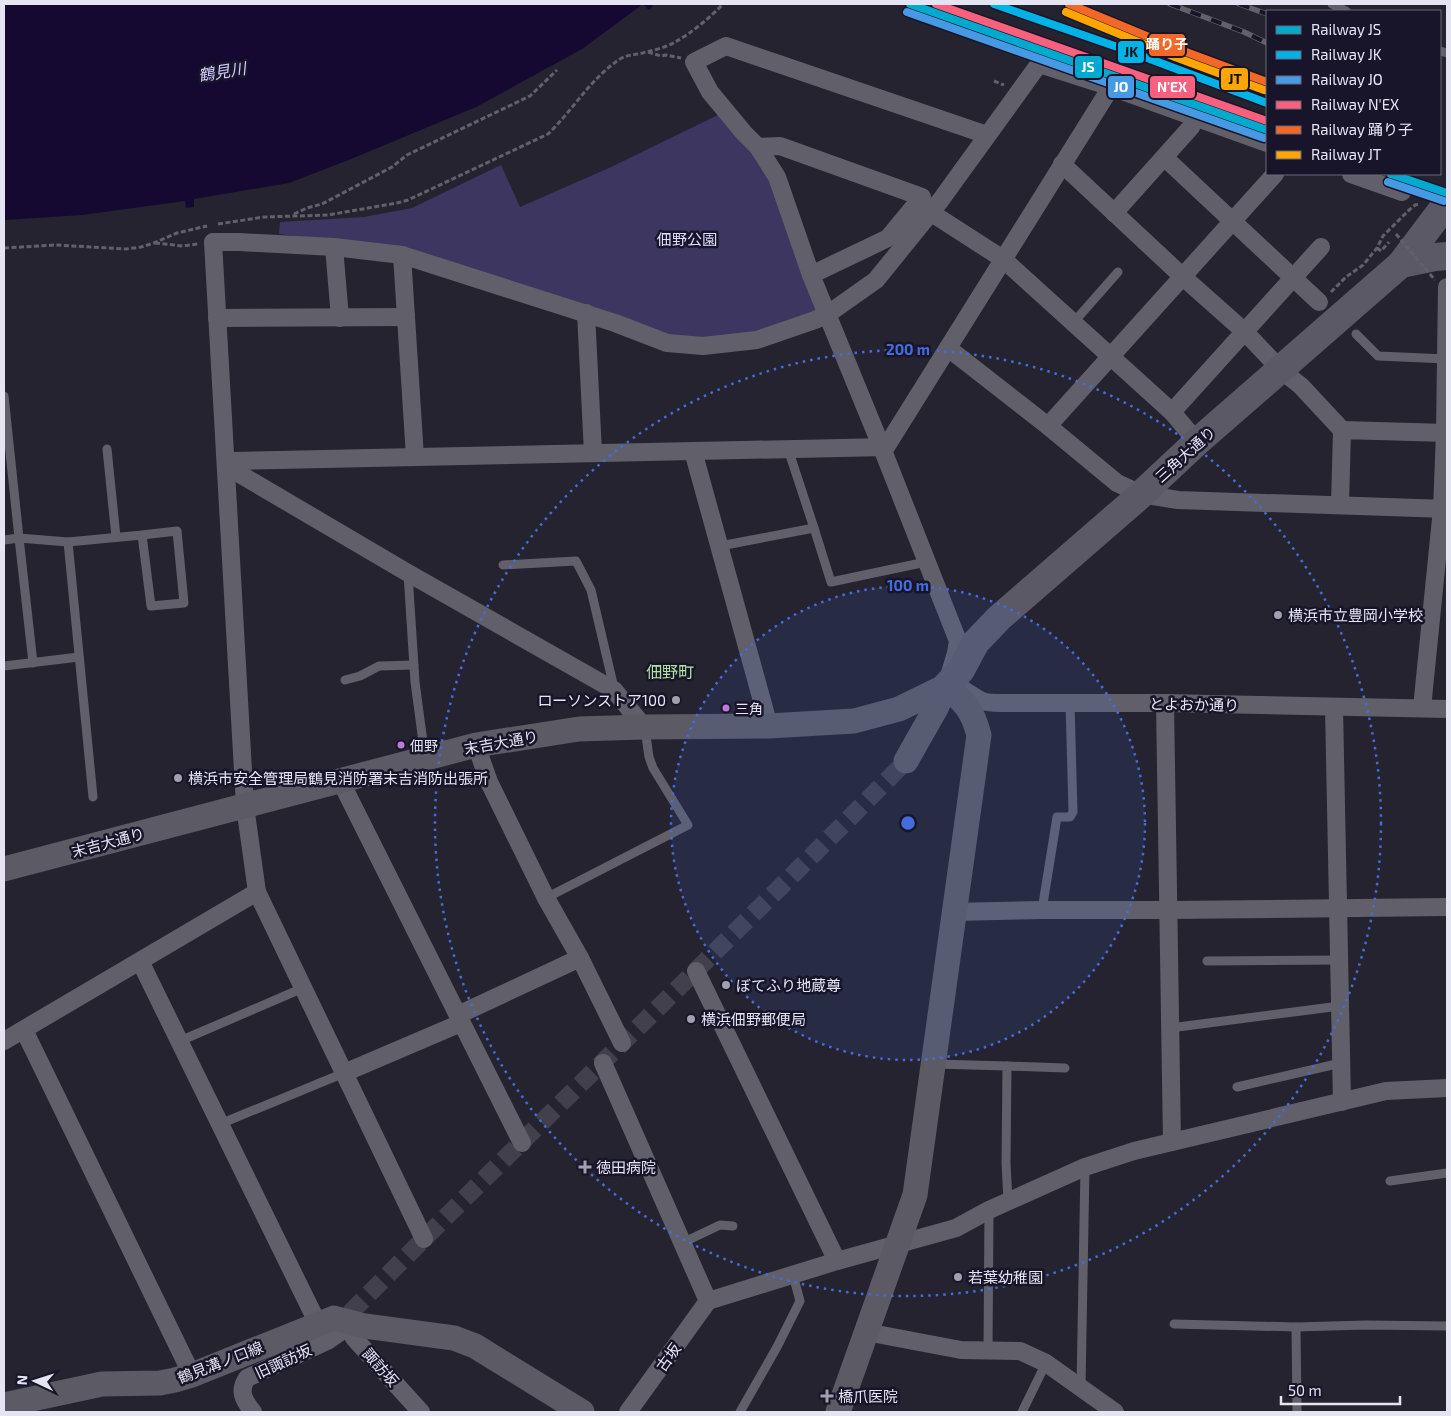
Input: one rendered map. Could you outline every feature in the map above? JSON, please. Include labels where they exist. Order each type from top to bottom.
[{"type":"main road","points":[[1391,257],[1436,203]]},
{"type":"main road","name":"三角大通り","points":[[946,686],[962,670],[976,642],[999,618],[1281,370],[1391,257],[1447,256]]},
{"type":"street","points":[[906,761],[936,708],[946,686],[958,641],[811,275],[776,177],[758,147],[710,92],[694,62],[726,46],[987,136]]},
{"type":"street","points":[[424,1238],[257,892],[245,806],[213,242],[334,247],[402,256],[615,323],[667,343],[703,346],[757,340],[815,320],[828,314],[876,280],[987,136],[1038,64],[1111,87],[1266,143]]},
{"type":"street","points":[[227,465],[234,461],[882,448],[886,446],[1111,87]]},
{"type":"street","points":[[1114,213],[1192,127],[1195,118]]},
{"type":"street","points":[[758,147],[780,146],[922,196],[888,238],[811,275]]},
{"type":"street","points":[[1165,158],[1320,302]]},
{"type":"street","points":[[1062,164],[1244,332],[1281,370],[1301,386],[1342,430],[1340,504]]},
{"type":"street","points":[[1048,426],[1274,175]]},
{"type":"street","points":[[1354,175],[1407,195]]},
{"type":"street","points":[[930,212],[1003,259],[1172,412],[1197,442]]},
{"type":"street","points":[[334,247],[340,318]]},
{"type":"street","points":[[1172,412],[1321,247]]},
{"type":"street","points":[[402,256],[415,457]]},
{"type":"street","points":[[1422,708],[1440,611],[1445,509],[1447,359],[1441,284]]},
{"type":"street","points":[[586,314],[593,453]]},
{"type":"street","points":[[217,318],[406,318]]},
{"type":"street","points":[[948,348],[1117,483],[1141,494],[1178,500],[1445,509]]},
{"type":"street","points":[[1342,430],[1446,433]]},
{"type":"street","points":[[693,451],[770,726]]},
{"type":"street","points":[[227,465],[408,573],[614,690],[644,727]]},
{"type":"street","name":"とよおか通り","points":[[946,686],[953,685],[985,702],[1002,703],[1165,703],[1447,709]]},
{"type":"street","points":[[838,1412],[915,1195],[979,735],[974,717],[962,700],[946,686]]},
{"type":"street","name":"末吉大通り","points":[[4,869],[476,745],[579,729],[770,726],[846,721],[899,709],[946,686]]},
{"type":"street","points":[[1165,703],[1172,1142]]},
{"type":"street","points":[[1334,707],[1342,1102]]},
{"type":"street","points":[[476,745],[489,782],[546,898],[580,958],[622,1043]]},
{"type":"street","points":[[340,780],[522,1143]]},
{"type":"street","points":[[4,1041],[257,892]]},
{"type":"street","points":[[954,912],[1447,907]]},
{"type":"street","points":[[344,1073],[460,1019],[580,958]]},
{"type":"street","points":[[140,961],[318,1324]]},
{"type":"street","points":[[696,971],[837,1261]]},
{"type":"street","points":[[24,1030],[192,1375]]},
{"type":"street","points":[[603,1063],[708,1301],[898,1243],[956,1228],[1008,1201],[1085,1167],[1134,1151],[1386,1091],[1447,1088]]},
{"type":"street","name":"古坂","points":[[628,1412],[708,1301]]},
{"type":"street","points":[[347,1316],[365,1326],[454,1338],[466,1342],[582,1412]]},
{"type":"street","name":"鶴見溝ノ口線","points":[[4,1405],[102,1384],[160,1383],[175,1380],[192,1375],[334,1318],[347,1316]]},
{"type":"street","name":"旧諏訪坂","points":[[253,1412],[249,1408],[242,1390],[247,1378],[329,1340],[339,1333],[347,1316]]},
{"type":"street","name":"諏訪坂","points":[[347,1316],[354,1338],[421,1412]]},
{"type":"street","points":[[866,1332],[961,1350],[1020,1351],[1046,1363],[1115,1412]]},
{"type":"lane","points":[[1332,4],[1344,10]]},
{"type":"lane","points":[[1073,323],[1118,272]]},
{"type":"lane","points":[[1356,334],[1378,356],[1447,359]]},
{"type":"lane","points":[[4,396],[33,663]]},
{"type":"lane","points":[[107,449],[116,537]]},
{"type":"lane","points":[[788,449],[831,582],[926,562]]},
{"type":"lane","points":[[720,546],[814,528]]},
{"type":"lane","points":[[4,540],[19,538],[68,542],[178,531],[184,603],[151,606],[142,535]]},
{"type":"lane","points":[[68,542],[93,797]]},
{"type":"lane","points":[[503,565],[576,561],[591,590],[614,690]]},
{"type":"lane","points":[[408,573],[415,682],[425,758]]},
{"type":"lane","points":[[4,666],[80,657]]},
{"type":"lane","points":[[345,680],[360,676],[378,666],[414,665]]},
{"type":"lane","points":[[1042,910],[1057,817],[1070,817],[1073,812],[1070,703]]},
{"type":"lane","points":[[546,898],[688,825],[653,768],[649,757],[644,727]]},
{"type":"lane","points":[[1207,961],[1339,960]]},
{"type":"lane","points":[[180,1041],[303,988]]},
{"type":"lane","points":[[1170,1028],[1340,1006]]},
{"type":"lane","points":[[1237,1087],[1341,1063]]},
{"type":"lane","points":[[934,1064],[1066,1068]]},
{"type":"lane","points":[[1007,1066],[1006,1163],[1008,1201]]},
{"type":"lane","points":[[220,1124],[344,1073]]},
{"type":"lane","points":[[1081,1388],[1085,1167]]},
{"type":"lane","points":[[1390,1181],[1447,1173]]},
{"type":"lane","points":[[988,1351],[990,1210]]},
{"type":"lane","points":[[682,1243],[720,1225],[734,1226]]},
{"type":"lane","points":[[740,1412],[777,1347],[800,1301],[793,1275]]},
{"type":"lane","points":[[1174,1324],[1296,1327],[1365,1325],[1447,1326]]},
{"type":"lane","points":[[1296,1327],[1297,1412]]},
{"type":"lane","points":[[1022,1412],[1046,1363]]},
{"type":"path","points":[[4,248],[56,245],[126,249],[154,243],[163,238],[194,228],[264,216],[328,215],[408,200],[548,134],[561,122],[595,80],[621,59],[674,43],[712,15],[723,4]]},
{"type":"path","points":[[648,52],[660,56],[677,56],[694,62]]},
{"type":"path","points":[[291,216],[307,208],[322,204],[392,167],[407,155],[530,96],[557,70]]},
{"type":"path","points":[[1407,195],[1415,205],[1415,214]]},
{"type":"path","points":[[1320,302],[1346,277],[1363,265],[1377,248],[1383,236],[1415,205],[1436,203]]},
{"type":"path","points":[[1396,234],[1441,284]]},
{"type":"path","points":[[154,243],[183,246],[200,244]]},
{"type":"path","points":[[1377,248],[1391,257]]},
{"type":"green space","name":"佃野公園","points":[[720,114],[769,175],[818,314],[755,333],[703,339],[664,337],[367,245],[279,234],[280,222],[364,217],[412,208],[501,165],[520,207],[609,168]]},
{"type":"water","name":"鶴見川","points":[[4,4],[643,4],[582,49],[476,107],[289,183],[194,199],[194,207],[186,208],[185,201],[82,215],[4,220]]},
{"type":"water","points":[[643,4],[651,4],[653,6],[649,10]]},
{"type":"tunnel","points":[[350,1313],[906,761]]},
{"type":"railway","points":[[1170,4],[1244,32],[1266,43]]},
{"type":"railway","points":[[1239,4],[1266,14]]},
{"type":"rail line","name":"JS","points":[[910,4],[1266,130]]},
{"type":"rail line","name":"N'EX","points":[[936,4],[1266,121]]},
{"type":"rail line","name":"JK","points":[[994,4],[1126,50],[1266,103]]},
{"type":"rail line","name":"踊り子","points":[[1069,4],[1178,49],[1266,82]]},
{"type":"rail line","name":"JO","points":[[907,12],[1264,138]]},
{"type":"rail line","name":"JT","points":[[1066,12],[1175,57],[1264,90]]},
{"type":"rail line","name":"JS","points":[[1394,175],[1447,193]]},
{"type":"rail line","name":"JO","points":[[1388,182],[1444,201]]},
{"type":"place","name":"横浜市立豊岡小学校","points":[[1278,615]]},
{"type":"place","name":"ローソンストア100","points":[[676,700]]},
{"type":"place","name":"三角","points":[[726,708]]},
{"type":"place","name":"佃野","points":[[401,745]]},
{"type":"place","name":"横浜市安全管理局鶴見消防署末吉消防出張所","points":[[178,778]]},
{"type":"place","name":"ぼてふり地蔵尊","points":[[726,985]]},
{"type":"place","name":"横浜佃野郵便局","points":[[691,1019]]},
{"type":"place","name":"徳田病院","points":[[585,1167]]},
{"type":"place","name":"若葉幼稚園","points":[[958,1277]]},
{"type":"place","name":"橋爪医院","points":[[827,1396]]},
{"type":"district","name":"佃野町","points":[[670,671]]}]
